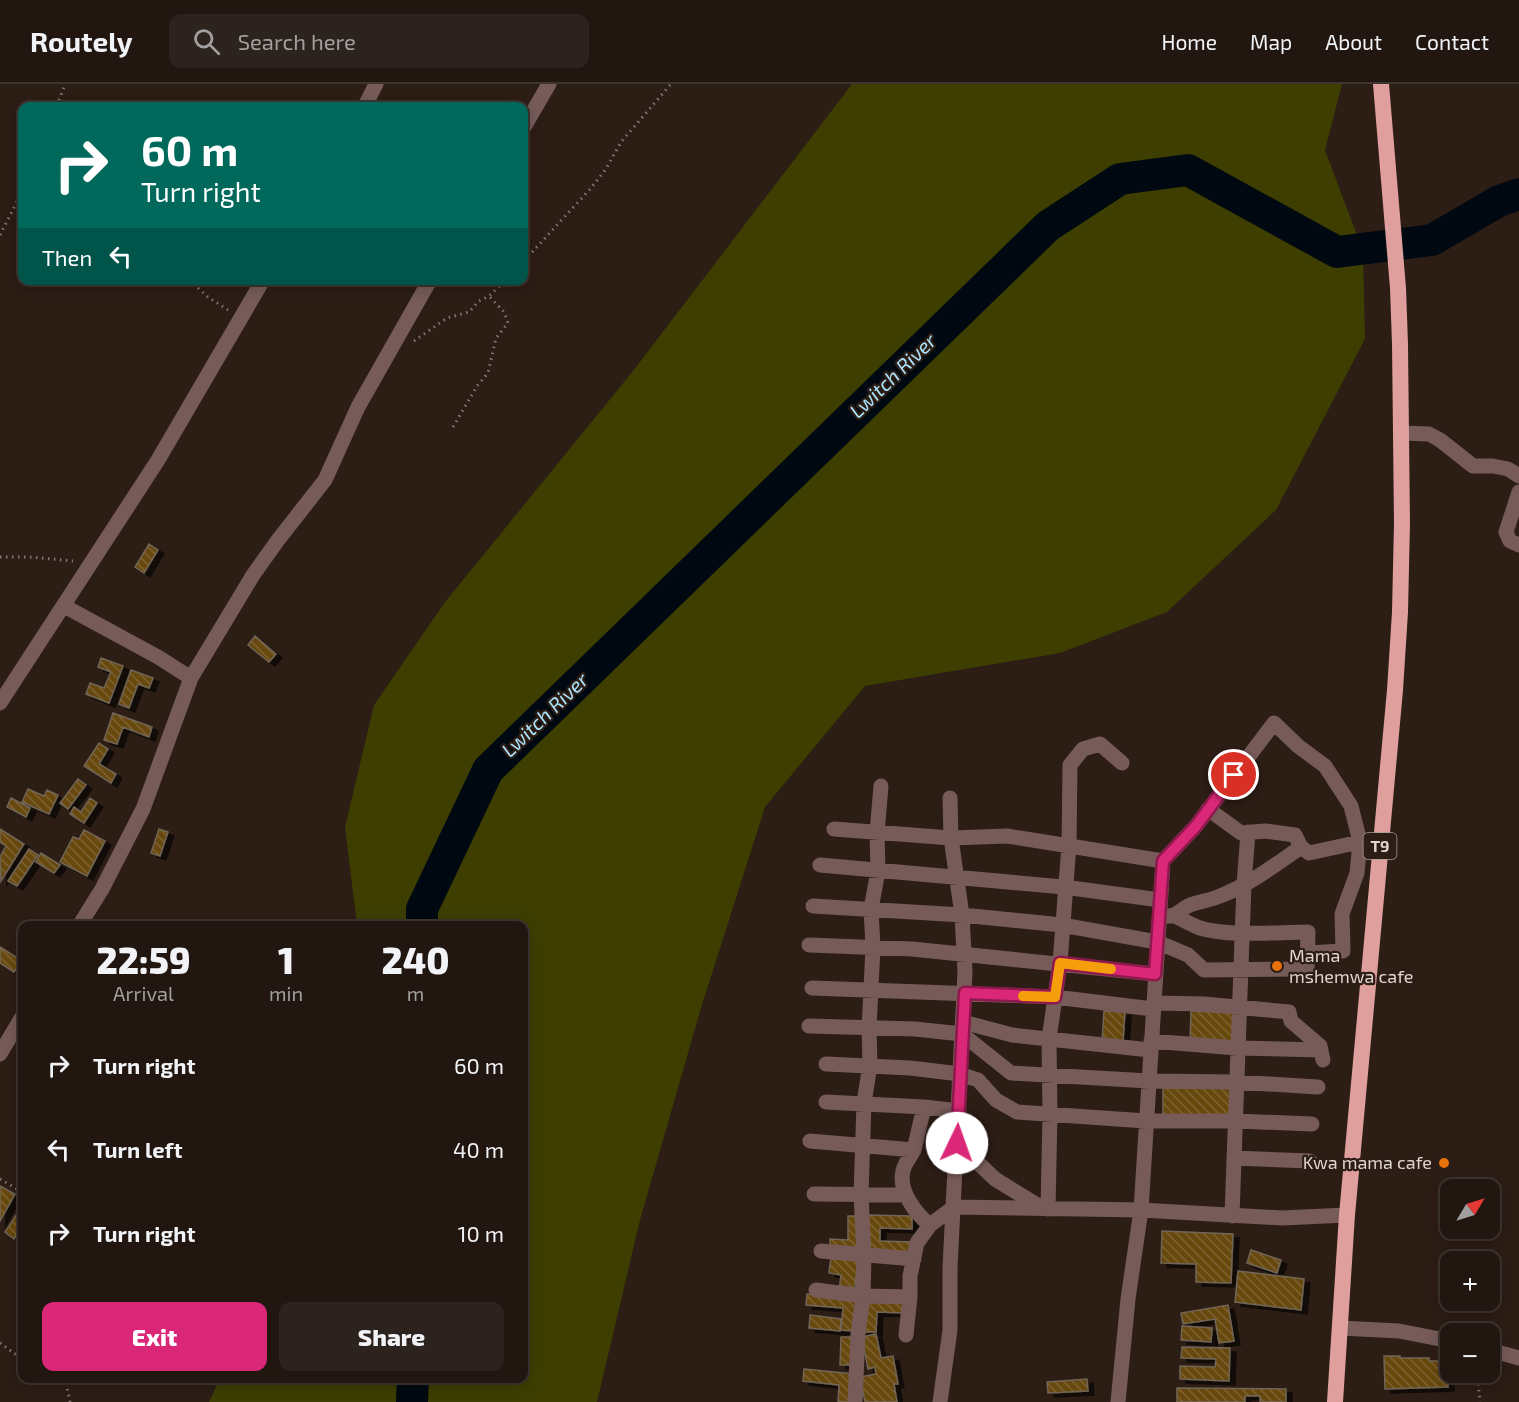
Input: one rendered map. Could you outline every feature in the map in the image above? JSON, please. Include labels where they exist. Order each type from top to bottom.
[{"type":"highway","name":"T9","points":[[1335,1402],[1347,1215],[1364,1043],[1400,612],[1402,523],[1398,288],[1381,84]]},
{"type":"street","points":[[367,102],[376,84]]},
{"type":"street","points":[[528,120],[549,84]]},
{"type":"street","points":[[0,703],[158,460],[260,285]]},
{"type":"street","points":[[82,921],[107,880],[143,809],[191,678],[253,575],[325,480],[358,407],[427,285]]},
{"type":"street","points":[[1401,433],[1429,434],[1473,466],[1508,469],[1519,476]]},
{"type":"street","points":[[1519,492],[1506,532],[1510,541],[1519,545]]},
{"type":"street","points":[[64,606],[158,657],[191,678]]},
{"type":"street","points":[[813,906],[962,915],[1062,925],[1157,942],[1188,956],[1204,970],[1306,969],[1308,932],[1243,933],[1200,928],[1167,916],[1160,900],[1163,861],[1196,826],[1274,723],[1298,746],[1325,766],[1352,806],[1360,842],[1357,873],[1342,914],[1343,951],[1308,953]]},
{"type":"street","points":[[1045,1209],[1050,1114],[1049,1039],[1060,963],[1069,845],[1070,765],[1083,749],[1100,744],[1122,763]]},
{"type":"street","points":[[855,1402],[858,1334],[863,1296],[864,1254],[861,1195],[864,1103],[870,1065],[869,1029],[873,947],[871,909],[878,871],[877,833],[880,786]]},
{"type":"street","points":[[940,1402],[950,1330],[965,993],[962,915],[951,838],[950,798]]},
{"type":"street","points":[[1208,809],[1241,833],[1265,831],[1295,835],[1301,847],[1309,853],[1360,842],[1380,847]]},
{"type":"street","points":[[834,829],[951,838],[1007,836],[1163,861]]},
{"type":"street","points":[[1232,1216],[1237,1048],[1241,1007],[1244,884],[1248,832]]},
{"type":"street","points":[[1118,1402],[1128,1299],[1141,1210],[1157,942],[1167,916],[1191,904],[1204,903],[1222,896],[1301,847]]},
{"type":"street","points":[[820,865],[1064,887],[1160,900]]},
{"type":"street","points":[[809,945],[873,947],[1060,963],[1155,974]]},
{"type":"street","points":[[809,1026],[869,1029],[962,1028],[1049,1039],[1151,1046],[1237,1048],[1322,1055],[1320,1046],[1291,1021],[1289,1012],[1241,1007],[1153,1006],[1055,997],[812,988]]},
{"type":"street","points":[[0,1054],[18,1024]]},
{"type":"street","points":[[962,1028],[1011,1073],[1318,1087]]},
{"type":"street","points":[[826,1064],[870,1065],[960,1074],[978,1080],[996,1100],[1017,1112],[1146,1121],[1312,1124]]},
{"type":"street","points":[[826,1102],[959,1111]]},
{"type":"street","points":[[924,1107],[914,1150],[902,1172],[906,1195],[917,1215],[930,1225]]},
{"type":"street","points":[[810,1141],[914,1150]]},
{"type":"street","points":[[957,1143],[995,1179],[1045,1209]]},
{"type":"street","points":[[1234,1158],[1310,1161]]},
{"type":"street","points":[[814,1194],[906,1195]]},
{"type":"street","points":[[906,1335],[910,1276],[917,1243],[930,1225],[954,1207],[1141,1210],[1282,1218],[1347,1215]]},
{"type":"street","points":[[821,1251],[914,1259]]},
{"type":"street","points":[[816,1290],[863,1296],[910,1297]]},
{"type":"street","points":[[1340,1328],[1399,1331],[1440,1339]]},
{"type":"street","points":[[1500,1353],[1519,1358]]},
{"type":"path","points":[[58,102],[65,84]]},
{"type":"path","points":[[528,257],[591,188],[606,169],[621,142],[671,84]]},
{"type":"path","points":[[0,235],[18,200]]},
{"type":"path","points":[[195,285],[208,297],[242,317]]},
{"type":"path","points":[[390,352],[412,342],[447,318],[470,312],[479,301],[489,296],[501,285]]},
{"type":"path","points":[[453,427],[471,394],[488,373],[496,338],[508,323],[504,312],[489,296]]},
{"type":"path","points":[[0,557],[52,559],[88,565]]},
{"type":"path","points":[[0,1179],[18,1190]]},
{"type":"path","points":[[0,1343],[18,1356]]},
{"type":"path","points":[[66,1383],[70,1402]]},
{"type":"path","points":[[1478,1383],[1480,1402]]},
{"type":"shaded area","points":[[852,84],[1342,84],[1325,150],[1363,251],[1365,339],[1276,510],[1167,612],[1060,653],[865,686],[765,807],[701,1008],[640,1220],[597,1402],[209,1402],[218,1383],[528,1383],[528,921],[357,921],[345,827],[374,705],[445,602],[633,371]]},
{"type":"building","points":[[149,544],[158,550],[144,573],[135,567]]},
{"type":"building","points":[[255,636],[276,654],[269,662],[248,645]]},
{"type":"building","points":[[101,658],[123,666],[109,703],[86,694],[90,683],[104,688],[111,672],[98,667]]},
{"type":"building","points":[[131,670],[153,678],[149,688],[138,684],[129,708],[119,704]]},
{"type":"building","points":[[113,713],[152,727],[149,737],[123,727],[117,744],[104,740]]},
{"type":"building","points":[[99,743],[108,749],[99,764],[116,774],[111,783],[84,766]]},
{"type":"building","points":[[78,779],[86,785],[68,809],[60,803]]},
{"type":"building","points":[[28,789],[44,796],[47,790],[58,795],[49,814],[22,802]]},
{"type":"building","points":[[11,798],[30,808],[26,817],[7,807]]},
{"type":"building","points":[[90,798],[97,803],[84,823],[70,814],[74,807],[81,812]]},
{"type":"building","points":[[0,829],[24,844],[1,881],[0,857],[6,846],[0,842]]},
{"type":"building","points":[[159,829],[168,832],[160,856],[151,853]]},
{"type":"building","points":[[84,830],[105,841],[87,876],[60,862],[73,837],[79,839]]},
{"type":"building","points":[[29,849],[38,855],[17,886],[8,881]]},
{"type":"building","points":[[41,853],[60,865],[54,873],[36,862]]},
{"type":"building","points":[[0,947],[18,958],[18,966],[14,972],[0,963]]},
{"type":"building","points":[[1104,1011],[1125,1012],[1123,1042],[1102,1041]]},
{"type":"building","points":[[1191,1011],[1236,1013],[1235,1043],[1190,1042]]},
{"type":"building","points":[[1163,1088],[1232,1088],[1232,1115],[1163,1115]]},
{"type":"building","points":[[0,1186],[15,1194],[0,1221]]},
{"type":"building","points":[[18,1212],[18,1232],[14,1239],[5,1232]]},
{"type":"building","points":[[868,1215],[912,1216],[912,1229],[880,1228],[880,1241],[911,1242],[910,1254],[867,1252]]},
{"type":"building","points":[[848,1216],[858,1216],[858,1250],[830,1249],[830,1239],[848,1240]]},
{"type":"building","points":[[1162,1231],[1233,1234],[1231,1283],[1196,1282],[1196,1264],[1161,1263]]},
{"type":"building","points":[[1251,1250],[1281,1260],[1277,1273],[1247,1263]]},
{"type":"building","points":[[831,1257],[858,1260],[854,1293],[839,1291],[841,1275],[829,1273]]},
{"type":"building","points":[[1238,1271],[1304,1279],[1301,1310],[1235,1302]]},
{"type":"building","points":[[807,1294],[857,1298],[854,1331],[841,1330],[843,1308],[806,1305]]},
{"type":"building","points":[[864,1299],[908,1301],[907,1313],[877,1312],[876,1332],[862,1332]]},
{"type":"building","points":[[1228,1305],[1234,1341],[1219,1343],[1215,1319],[1183,1324],[1181,1313]]},
{"type":"building","points":[[810,1315],[841,1319],[840,1331],[809,1328]]},
{"type":"building","points":[[1182,1326],[1212,1328],[1211,1342],[1181,1340]]},
{"type":"building","points":[[876,1334],[881,1358],[893,1356],[898,1384],[894,1384],[897,1402],[865,1402],[860,1377],[876,1374],[875,1367],[868,1369],[862,1337]]},
{"type":"building","points":[[841,1337],[855,1337],[854,1365],[840,1365]]},
{"type":"building","points":[[1182,1347],[1230,1348],[1229,1381],[1180,1379],[1180,1366],[1215,1367],[1216,1359],[1181,1358]]},
{"type":"building","points":[[1384,1356],[1429,1358],[1429,1361],[1440,1361],[1440,1383],[1448,1383],[1448,1387],[1385,1389]]},
{"type":"building","points":[[804,1369],[854,1374],[852,1402],[838,1402],[839,1385],[803,1381]]},
{"type":"building","points":[[1087,1379],[1088,1391],[1048,1393],[1047,1382]]},
{"type":"building","points":[[1177,1388],[1286,1389],[1286,1402],[1260,1402],[1260,1396],[1245,1396],[1245,1402],[1177,1402]]},
{"type":"waterway","name":"Lwitch River","points":[[422,921],[422,909],[488,770],[1048,226],[1120,179],[1188,170],[1337,252],[1432,240],[1499,201],[1519,194]]},
{"type":"waterway","name":"Lwitch River","points":[[412,1402],[413,1383]]},
{"type":"slow traffic","points":[[1023,996],[1055,997],[1060,963],[1111,969]]},
{"type":"place","name":"Mama mshemwa cafe","points":[[1277,966]]},
{"type":"place","name":"Kwa mama cafe","points":[[1444,1163]]},
{"type":"route","points":[[957,1143],[965,993],[1055,997],[1060,963],[1155,974],[1163,861],[1196,826],[1234,775]]}]
